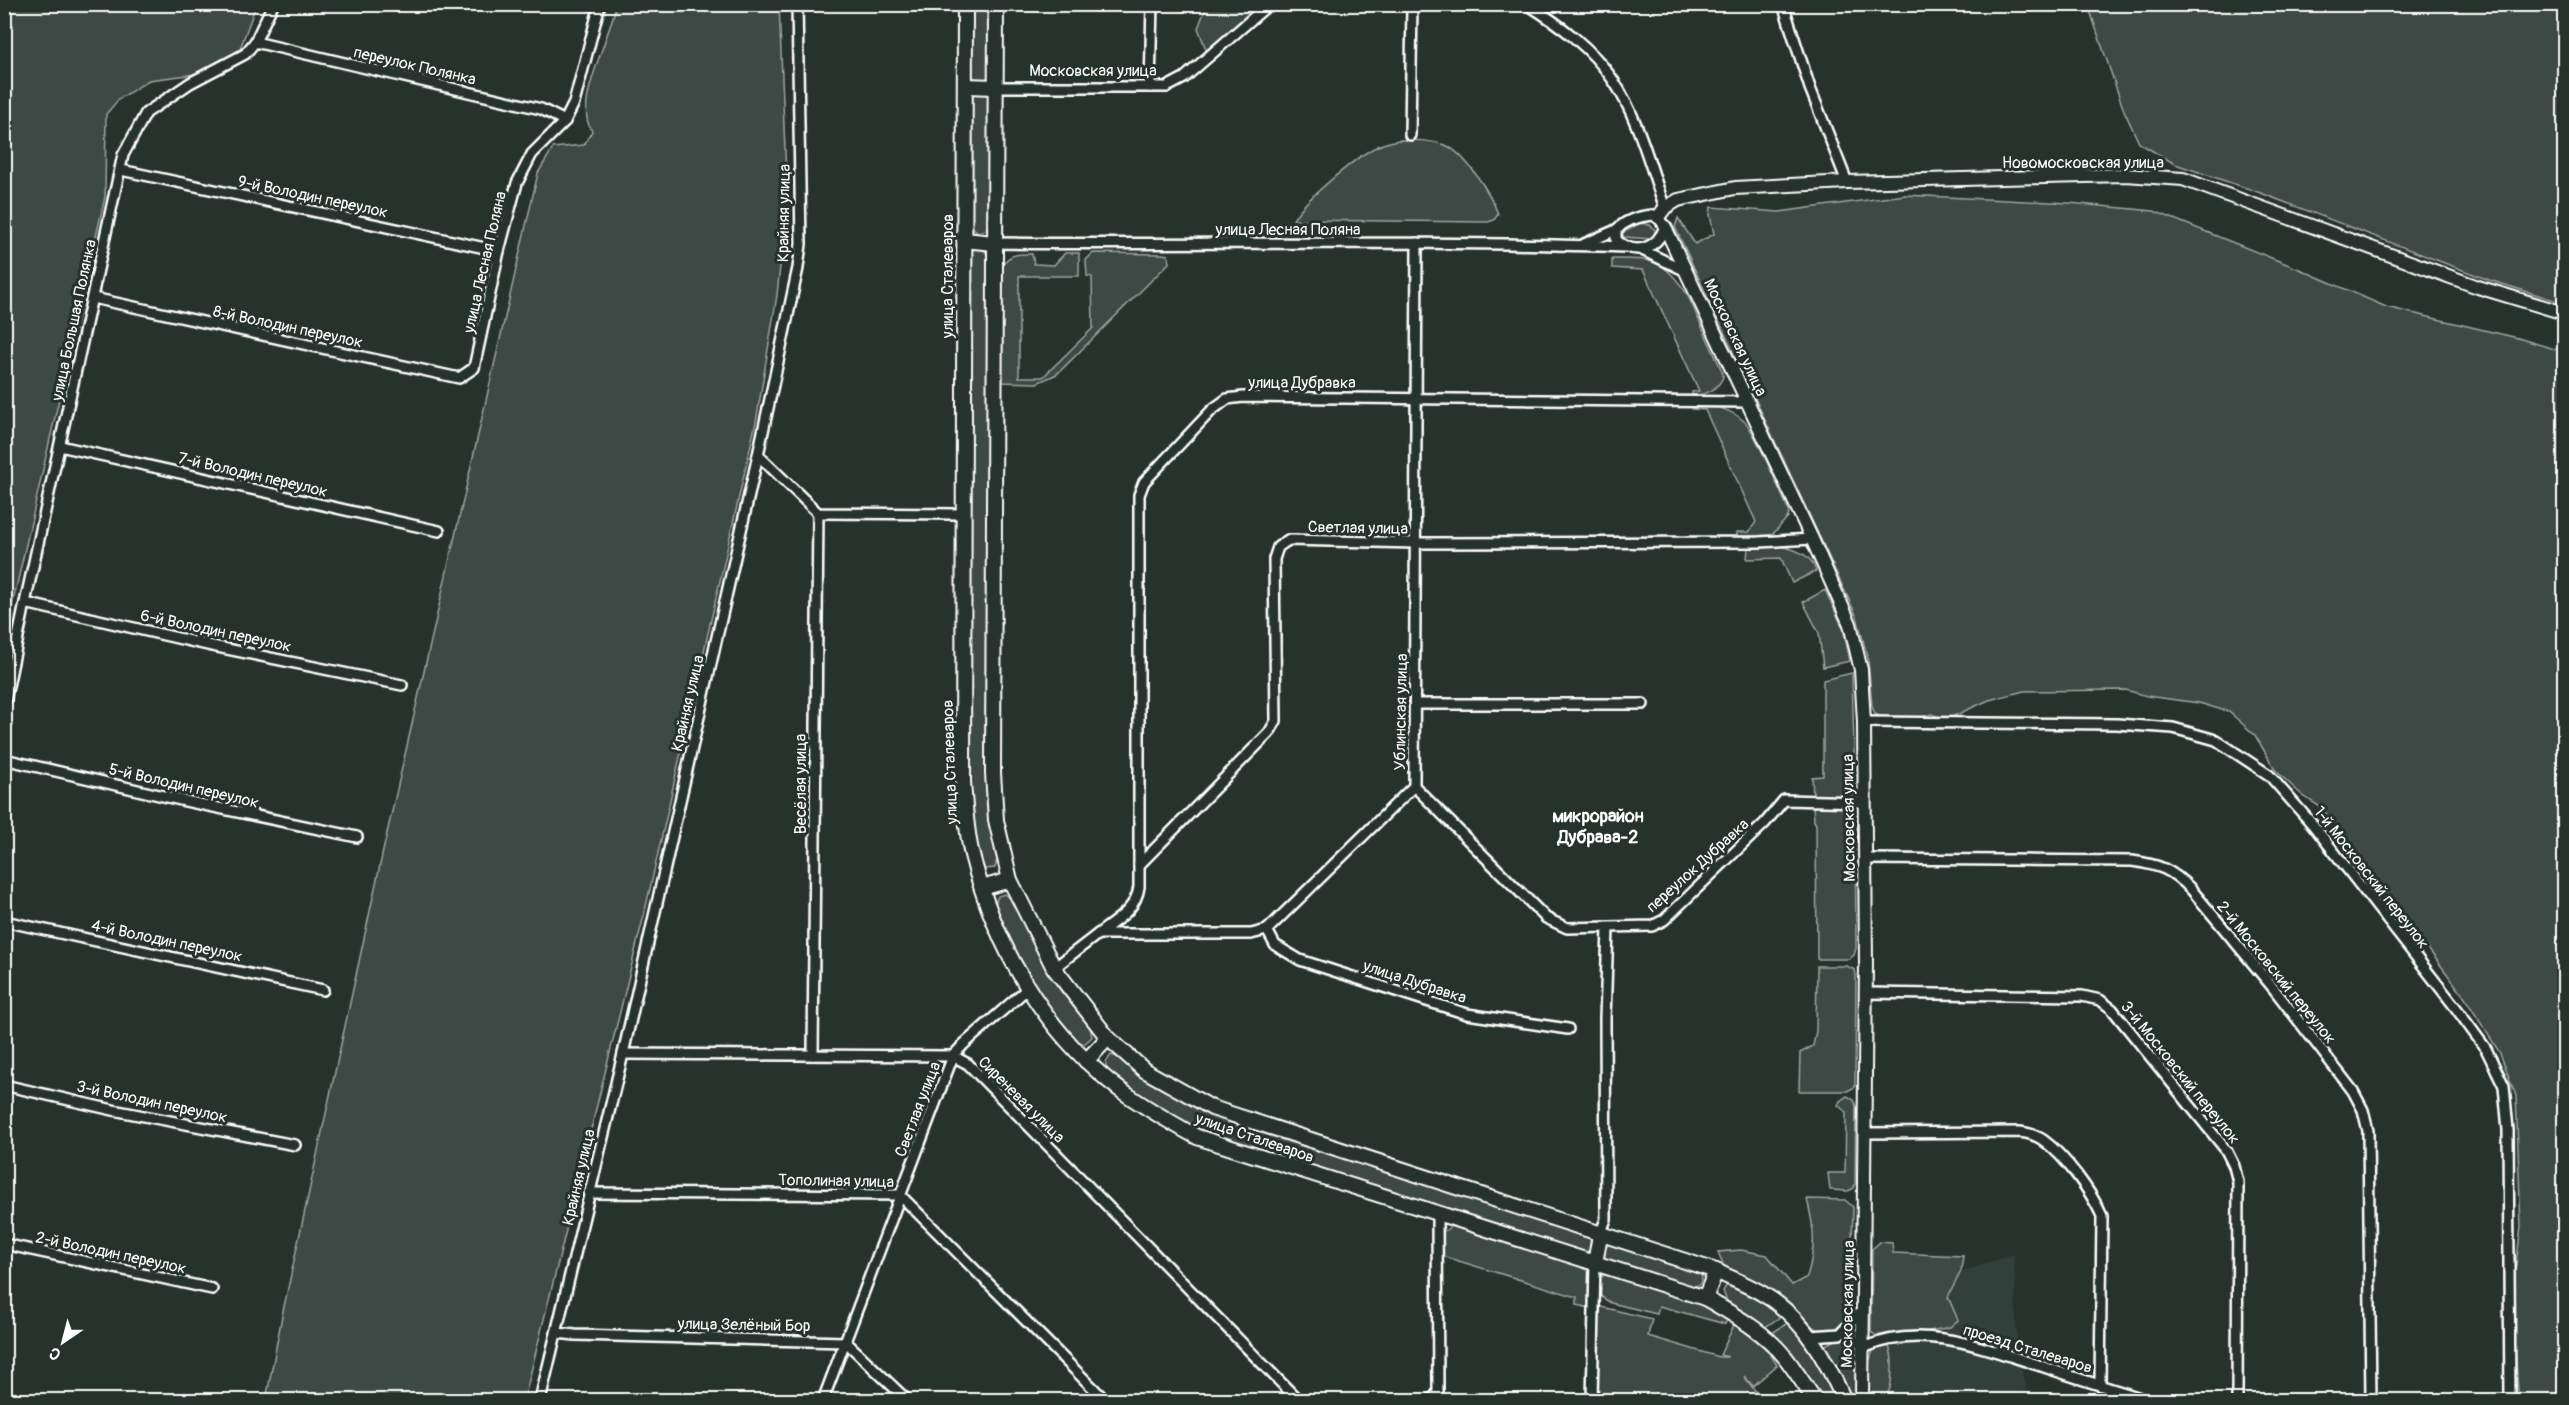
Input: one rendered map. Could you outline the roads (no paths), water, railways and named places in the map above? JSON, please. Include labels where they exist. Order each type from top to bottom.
[{"type":"main road","name":"улица Сталеваров","points":[[966,4],[963,782],[972,854],[982,888],[1000,936],[1027,989],[1052,1024],[1086,1061],[1119,1089],[1197,1137],[1705,1298],[1750,1324],[1763,1335],[1785,1356],[1815,1401]]},
{"type":"main road","name":"улица Сталеваров","points":[[996,4],[993,773],[996,820],[1010,880],[1054,968],[1108,1038],[1144,1070],[1212,1108],[1716,1271],[1764,1294],[1790,1314],[1810,1336],[1844,1401]]},
{"type":"main road","points":[[965,86],[996,87]]},
{"type":"main road","points":[[964,240],[994,243]]},
{"type":"main road","points":[[982,888],[1010,880]]},
{"type":"main road","points":[[1086,1061],[1108,1038]]},
{"type":"main road","points":[[1595,1263],[1600,1235]]},
{"type":"main road","points":[[1705,1298],[1716,1271]]},
{"type":"street","name":"улица Большая Полянка","points":[[4,706],[123,155],[130,137],[146,112],[190,83],[245,54],[255,42],[273,4]]},
{"type":"street","name":"улица Лесная Поляна","points":[[474,368],[499,251],[517,183],[532,154],[565,121],[574,103],[600,4]]},
{"type":"street","name":"Крайняя улица","points":[[540,1401],[623,1053],[758,455],[801,244],[797,4]]},
{"type":"street","points":[[1150,87],[1152,4]]},
{"type":"street","name":"Московская улица","points":[[996,87],[1167,87],[1184,78],[1269,4]]},
{"type":"street","points":[[1410,135],[1412,4]]},
{"type":"street","name":"Московская улица","points":[[1527,4],[1550,18],[1589,51],[1613,79],[1628,107],[1663,217],[1850,624],[1861,669],[1864,722],[1866,993],[1862,1401]]},
{"type":"street","points":[[1783,4],[1817,107],[1847,182]]},
{"type":"street","name":"переулок Полянка","points":[[255,42],[541,109],[565,121]]},
{"type":"street","name":"9-й Володин переулок","points":[[121,170],[499,251]]},
{"type":"street","name":"Новомосковская улица","points":[[1663,217],[1678,200],[1735,188],[1847,182],[2124,175],[2184,179],[2478,287],[2565,313]]},
{"type":"street","name":"улица Лесная Поляна","points":[[1582,245],[1616,230],[1630,220],[1653,215],[1663,217]]},
{"type":"street","points":[[1642,250],[1656,243],[1663,217]]},
{"type":"street","points":[[1616,230],[1616,240],[1624,247]]},
{"type":"street","name":"улица Лесная Поляна","points":[[994,243],[1190,245],[1417,243],[1624,247]]},
{"type":"street","name":"Ублинская улица","points":[[1267,930],[1414,786],[1417,243]]},
{"type":"street","name":"Московская улица","points":[[1624,247],[1642,250],[1688,273]]},
{"type":"street","name":"8-й Володин переулок","points":[[93,298],[459,378],[474,368]]},
{"type":"street","name":"улица Дубравка","points":[[1098,934],[1131,908],[1137,899],[1139,865],[1139,495],[1144,482],[1185,437],[1227,399],[1243,397],[1416,397],[1749,402]]},
{"type":"street","name":"7-й Володин переулок","points":[[60,446],[439,531]]},
{"type":"street","points":[[758,455],[818,513],[963,514]]},
{"type":"street","name":"Весёлая улица","points":[[813,1055],[818,513]]},
{"type":"street","name":"Светлая улица","points":[[1139,865],[1269,733],[1275,722],[1274,559],[1278,547],[1288,540],[1416,543],[1759,542],[1812,539]]},
{"type":"street","name":"6-й Володин переулок","points":[[25,603],[212,646],[402,685]]},
{"type":"street","points":[[1416,704],[1642,704]]},
{"type":"street","name":"1-й Московский переулок","points":[[1864,722],[2117,724],[2173,728],[2216,740],[2269,776],[2313,825],[2456,1008],[2486,1050],[2504,1086],[2508,1130],[2510,1401]]},
{"type":"street","name":"5-й Володин переулок","points":[[4,759],[185,801],[357,837]]},
{"type":"street","name":"переулок Дубравка","points":[[1414,786],[1546,918],[1567,928],[1652,926],[1664,920],[1765,823],[1784,800],[1865,802]]},
{"type":"street","name":"2-й Московский переулок","points":[[1865,859],[2132,861],[2158,865],[2176,874],[2191,889],[2274,989],[2353,1091],[2363,1110],[2368,1131],[2371,1401]]},
{"type":"street","name":"4-й Володин переулок","points":[[4,921],[323,990]]},
{"type":"street","points":[[1600,1235],[1606,1219],[1605,1008],[1608,928]]},
{"type":"street","points":[[1054,968],[1098,934],[1251,934],[1267,930]]},
{"type":"street","name":"улица Дубравка","points":[[1267,930],[1275,945],[1300,960],[1467,1014],[1568,1029]]},
{"type":"street","name":"Светлая улица","points":[[823,1401],[953,1056],[1027,989]]},
{"type":"street","name":"3-й Московский переулок","points":[[1866,993],[2082,996],[2100,1000],[2112,1009],[2226,1150],[2234,1166],[2238,1182],[2237,1401]]},
{"type":"street","name":"Сиреневая улица","points":[[623,1053],[953,1056],[968,1064],[1298,1401]]},
{"type":"street","name":"3-й Володин переулок","points":[[4,1085],[113,1110],[295,1145]]},
{"type":"street","points":[[1865,1133],[2020,1132],[2043,1139],[2095,1199],[2102,1215],[2100,1385]]},
{"type":"street","name":"Тополиная улица","points":[[589,1193],[900,1195],[1105,1401]]},
{"type":"street","points":[[1431,1401],[1438,1393],[1437,1213]]},
{"type":"street","name":"2-й Володин переулок","points":[[4,1244],[212,1289]]},
{"type":"street","points":[[1592,1401],[1595,1263]]},
{"type":"street","points":[[1810,1336],[1840,1334],[1862,1311]]},
{"type":"street","name":"улица Зелёный Бор","points":[[557,1333],[846,1342]]},
{"type":"street","name":"проезд Сталеваров","points":[[1863,1348],[1879,1341],[1920,1337],[1964,1341],[2146,1401]]},
{"type":"street","points":[[846,1342],[907,1401]]},
{"type":"district","name":"микрорайон Дубрава-2","points":[[1598,826]]}]
